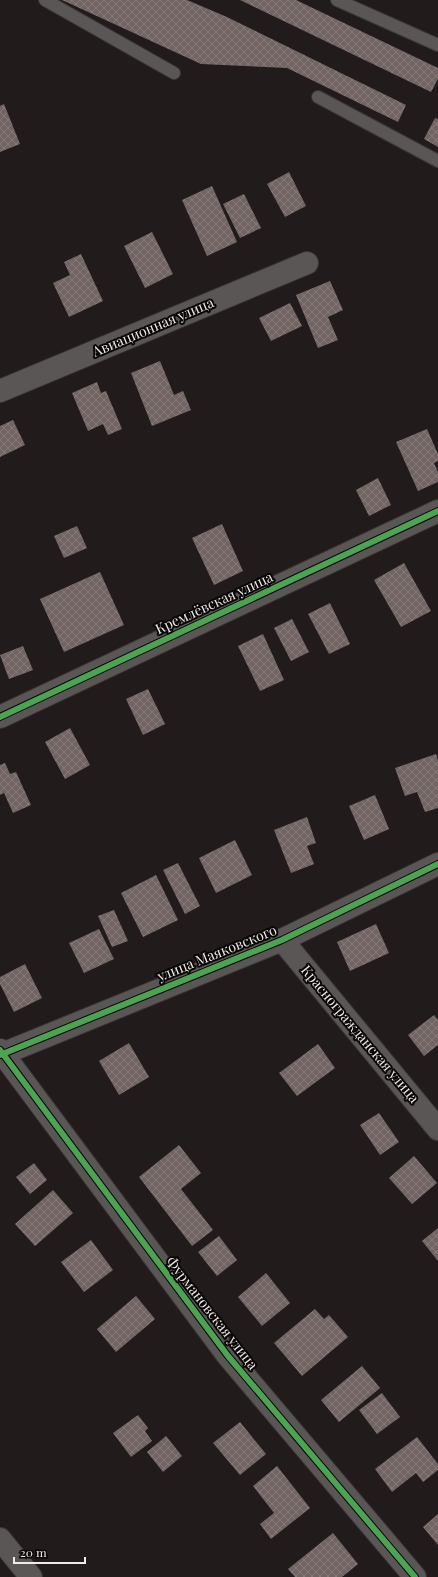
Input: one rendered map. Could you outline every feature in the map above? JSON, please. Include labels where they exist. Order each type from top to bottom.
[{"type":"street","name":"Авиационная улица","points":[[0,392],[307,263]]},
{"type":"street","name":"Кремлёвская улица","points":[[0,717],[438,511]]},
{"type":"street","name":"улица Маяковского","points":[[1,1053],[282,940],[438,864]]},
{"type":"street","name":"Красногражданская улица","points":[[282,940],[438,1129]]},
{"type":"street","name":"Фурмановская улица","points":[[1,1053],[228,1356],[415,1577]]},
{"type":"street","points":[[0,1539],[31,1577]]},
{"type":"lane","points":[[45,0],[174,73]]},
{"type":"lane","points":[[336,0],[438,45]]},
{"type":"lane","points":[[318,97],[438,161]]},
{"type":"building","points":[[62,0],[187,0],[227,17],[406,105],[398,122],[287,68],[201,64]]},
{"type":"building","points":[[240,0],[296,0],[438,68],[438,79],[431,92]]},
{"type":"building","points":[[4,104],[20,144],[0,152],[0,106]]},
{"type":"building","points":[[435,118],[438,119],[438,147],[424,139]]},
{"type":"building","points":[[289,172],[306,206],[285,217],[267,184]]},
{"type":"building","points":[[212,186],[237,242],[207,256],[182,200]]},
{"type":"building","points":[[244,194],[261,228],[240,238],[223,204]]},
{"type":"building","points":[[152,232],[173,274],[145,288],[124,246]]},
{"type":"building","points":[[81,254],[103,301],[69,317],[53,283],[70,275],[64,262]]},
{"type":"building","points":[[330,281],[343,310],[328,317],[338,340],[318,348],[296,295]]},
{"type":"building","points":[[290,303],[302,326],[271,341],[259,318]]},
{"type":"building","points":[[160,361],[174,395],[183,391],[191,410],[152,426],[131,373]]},
{"type":"building","points":[[97,382],[101,393],[106,391],[122,429],[108,435],[103,424],[88,431],[72,393]]},
{"type":"building","points":[[13,420],[25,445],[0,457],[0,426]]},
{"type":"building","points":[[427,429],[438,454],[438,461],[434,463],[438,472],[438,482],[418,491],[396,442]]},
{"type":"building","points":[[378,478],[391,505],[369,516],[356,490]]},
{"type":"building","points":[[222,524],[243,571],[214,585],[192,538]]},
{"type":"building","points":[[77,526],[87,548],[64,558],[54,536]]},
{"type":"building","points":[[404,563],[431,611],[401,627],[374,580]]},
{"type":"building","points":[[100,572],[124,625],[64,652],[40,599]]},
{"type":"building","points":[[330,603],[350,644],[329,654],[308,614]]},
{"type":"building","points":[[292,619],[309,652],[291,661],[274,628]]},
{"type":"building","points":[[263,634],[284,680],[260,691],[238,646]]},
{"type":"building","points":[[23,646],[33,670],[9,679],[0,655]]},
{"type":"building","points":[[148,689],[165,724],[143,735],[126,699]]},
{"type":"building","points":[[70,728],[90,765],[65,779],[45,742]]},
{"type":"building","points":[[436,754],[438,760],[438,808],[425,812],[417,792],[405,796],[395,768]]},
{"type":"building","points":[[5,763],[10,774],[16,772],[31,805],[13,813],[4,793],[0,795],[0,765]]},
{"type":"building","points":[[375,795],[389,829],[364,840],[349,806]]},
{"type":"building","points":[[307,817],[316,843],[307,846],[314,864],[291,873],[274,830]]},
{"type":"building","points":[[235,840],[252,875],[216,893],[199,858]]},
{"type":"building","points":[[178,863],[200,906],[185,914],[163,870]]},
{"type":"building","points":[[156,875],[178,920],[143,937],[121,893]]},
{"type":"building","points":[[114,910],[128,941],[112,947],[98,916]]},
{"type":"building","points":[[376,924],[389,953],[350,971],[337,942]]},
{"type":"building","points":[[99,929],[114,959],[84,973],[69,943]]},
{"type":"building","points":[[25,964],[42,998],[14,1012],[0,984],[0,977]]},
{"type":"building","points":[[434,1015],[438,1020],[438,1045],[424,1056],[408,1035]]},
{"type":"building","points":[[129,1043],[149,1077],[119,1095],[99,1061]]},
{"type":"building","points":[[318,1044],[335,1068],[297,1096],[279,1073]]},
{"type":"building","points":[[379,1113],[399,1142],[380,1155],[360,1125]]},
{"type":"building","points":[[179,1145],[201,1173],[181,1189],[213,1230],[192,1246],[139,1177]]},
{"type":"building","points":[[414,1156],[437,1183],[412,1204],[389,1178]]},
{"type":"building","points":[[34,1163],[47,1180],[30,1194],[16,1177]]},
{"type":"building","points":[[53,1190],[73,1213],[35,1246],[15,1224]]},
{"type":"building","points":[[438,1228],[438,1261],[422,1241]]},
{"type":"building","points":[[219,1236],[237,1260],[217,1276],[198,1252]]},
{"type":"building","points":[[91,1240],[113,1270],[84,1292],[61,1262]]},
{"type":"building","points":[[266,1273],[290,1303],[262,1326],[238,1297]]},
{"type":"building","points":[[136,1296],[155,1319],[116,1352],[97,1329]]},
{"type":"building","points":[[315,1309],[324,1319],[329,1315],[348,1337],[302,1376],[274,1343]]},
{"type":"building","points":[[362,1366],[380,1388],[339,1422],[321,1400]]},
{"type":"building","points":[[382,1393],[400,1417],[377,1434],[359,1410]]},
{"type":"building","points":[[138,1415],[148,1428],[145,1431],[152,1441],[131,1457],[113,1433]]},
{"type":"building","points":[[240,1422],[266,1454],[240,1475],[213,1443]]},
{"type":"building","points":[[166,1436],[182,1456],[163,1472],[147,1452]]},
{"type":"building","points":[[417,1437],[438,1464],[438,1470],[423,1482],[416,1473],[392,1492],[375,1469]]},
{"type":"building","points":[[277,1466],[310,1508],[271,1539],[260,1524],[274,1513],[253,1486]]},
{"type":"building","points":[[438,1514],[438,1545],[423,1527]]},
{"type":"building","points":[[333,1533],[358,1564],[342,1577],[295,1577],[288,1569]]},
{"type":"cycle path","points":[[0,717],[438,511]]},
{"type":"cycle path","points":[[0,1055],[282,940],[438,864]]},
{"type":"cycle path","points":[[0,1050],[228,1356],[415,1577]]}]
